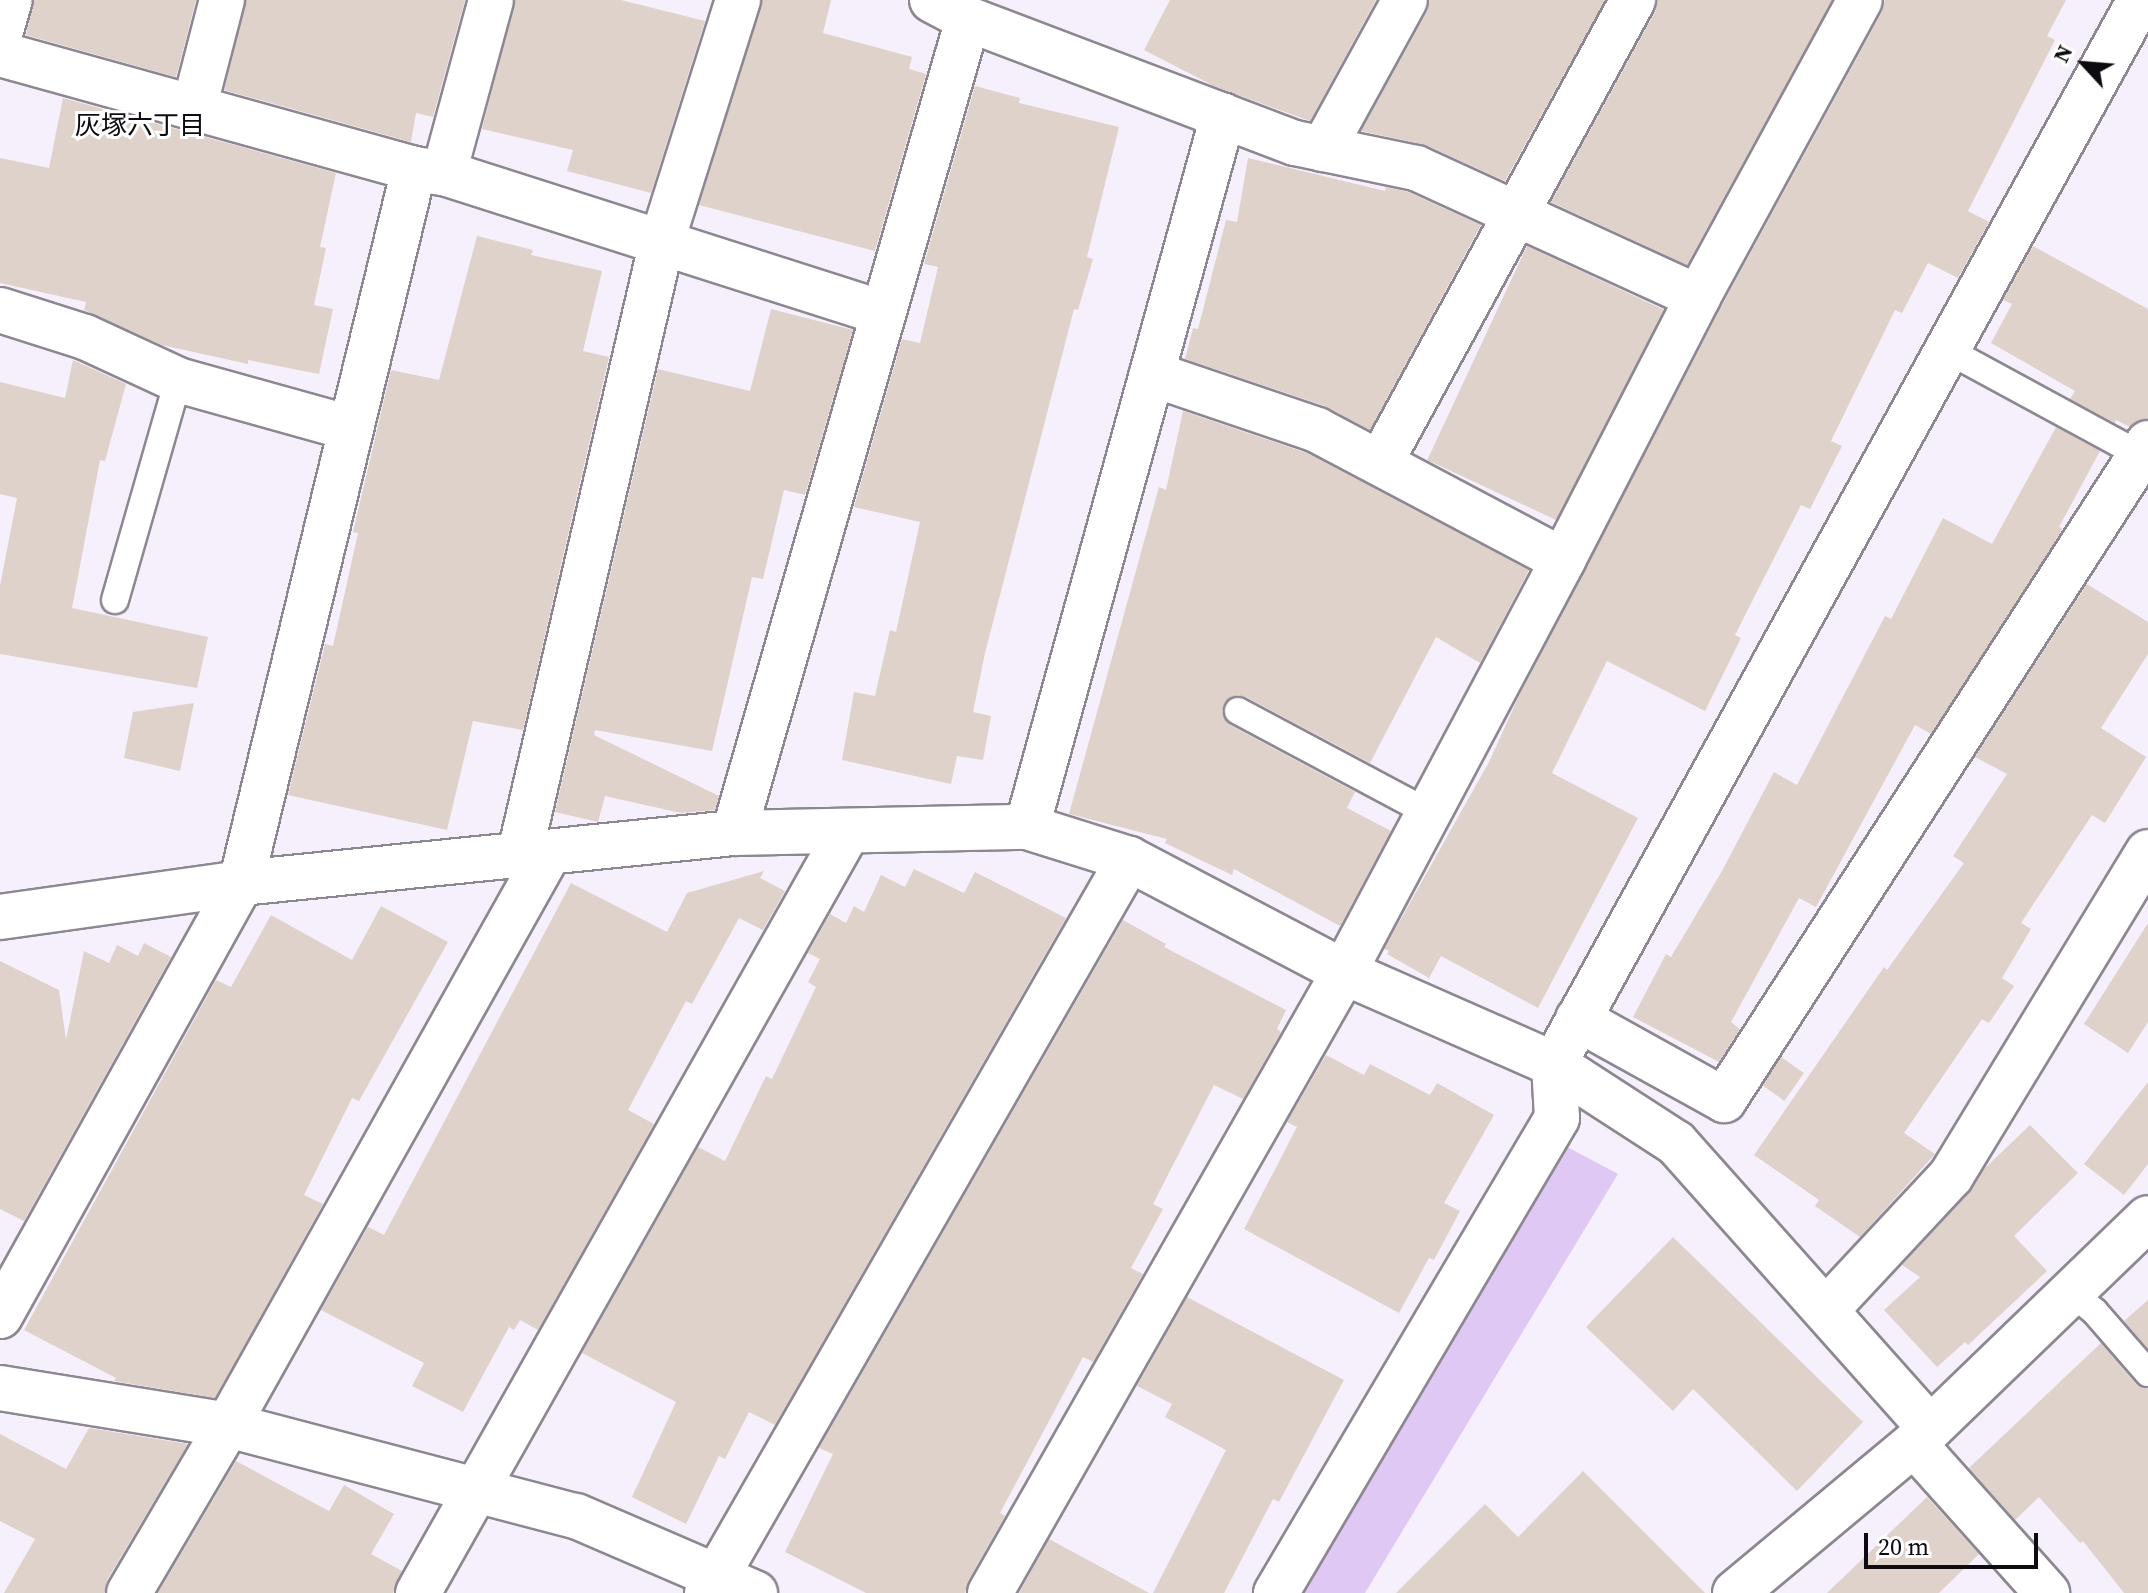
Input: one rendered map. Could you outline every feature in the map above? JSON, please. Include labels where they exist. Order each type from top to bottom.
[{"type":"street","points":[[0,34],[10,0]]},
{"type":"street","points":[[194,108],[222,0]]},
{"type":"street","points":[[0,1316],[241,883],[350,428],[429,171],[491,0]]},
{"type":"street","points":[[129,1593],[228,1425],[534,855],[662,241],[738,0]]},
{"type":"street","points":[[1323,149],[1405,0]]},
{"type":"street","points":[[1380,463],[1633,0]]},
{"type":"street","points":[[990,1593],[1344,972],[1563,560],[1698,297],[1860,0]]},
{"type":"street","points":[[1276,1593],[1557,1118],[1554,1064],[2140,0]]},
{"type":"street","points":[[734,833],[883,313],[950,10],[1295,143],[1416,168],[1698,297]]},
{"type":"street","points":[[0,54],[429,171],[662,241],[883,313]]},
{"type":"street","points":[[1027,827],[1223,116]]},
{"type":"street","points":[[0,310],[85,337],[178,380],[350,428]]},
{"type":"street","points":[[1152,374],[1317,430],[1563,560]]},
{"type":"street","points":[[1578,1019],[1724,1100],[2144,449]]},
{"type":"street","points":[[0,917],[241,883],[734,833],[1027,827],[1129,859],[1344,972],[1554,1064],[1676,1143],[1827,1309],[1922,1436],[2047,1593]]},
{"type":"street","points":[[418,1593],[848,831]]},
{"type":"street","points":[[1827,1309],[1951,1176],[2148,852]]},
{"type":"street","points":[[0,1388],[228,1425],[576,1516],[726,1587],[1129,859]]},
{"type":"street","points":[[1735,1593],[1922,1436],[2073,1294],[2148,1218]]},
{"type":"lane","points":[[1947,350],[2144,449]]},
{"type":"lane","points":[[115,600],[178,380]]},
{"type":"lane","points":[[1238,711],[1429,813]]},
{"type":"lane","points":[[2073,1294],[2095,1312],[2148,1373]]},
{"type":"shaded area","points":[[1556,1141],[1618,1174],[1365,1593],[1292,1593]]},
{"type":"building","points":[[34,0],[196,0],[176,77],[26,35]]},
{"type":"building","points":[[246,0],[465,0],[433,117],[416,113],[411,142],[224,90]]},
{"type":"building","points":[[515,0],[621,0],[705,21],[651,193],[567,171],[573,150],[482,129]]},
{"type":"building","points":[[762,0],[831,0],[823,33],[912,57],[909,69],[926,74],[875,251],[699,205]]},
{"type":"building","points":[[1170,0],[1376,0],[1310,121],[1214,86],[1144,50]]},
{"type":"building","points":[[1430,0],[1605,0],[1505,181],[1426,145],[1361,131],[1427,12]]},
{"type":"building","points":[[1658,0],[1832,0],[1687,265],[1551,202],[1655,12]]},
{"type":"building","points":[[1885,0],[2066,0],[2047,36],[2055,40],[1968,211],[1989,222],[1958,278],[1928,263],[1902,313],[1895,310],[1831,441],[1842,446],[1810,509],[1801,505],[1735,635],[1741,638],[1705,711],[1607,661],[1552,773],[1638,818],[1538,1008],[1441,956],[1429,978],[1387,954],[1389,951],[1384,949],[1489,762],[1518,698],[1720,309],[1882,12]]},
{"type":"building","points":[[975,86],[1020,98],[1019,103],[1119,127],[1087,257],[1093,259],[1078,310],[1074,309],[985,653],[973,712],[991,716],[983,760],[957,756],[951,784],[842,760],[854,692],[875,696],[890,630],[896,632],[920,522],[854,507],[902,339],[920,343],[938,267],[924,264]]},
{"type":"building","points":[[63,98],[336,173],[320,247],[326,248],[314,305],[333,309],[319,374],[248,360],[248,364],[162,345],[84,310],[86,302],[0,283],[0,158],[49,168]]},
{"type":"building","points":[[1248,158],[1385,191],[1386,187],[1408,192],[1481,225],[1370,430],[1325,406],[1185,359],[1193,328],[1198,329],[1226,220],[1237,222]]},
{"type":"building","points":[[477,236],[533,250],[531,255],[602,271],[583,351],[609,357],[523,730],[473,721],[447,830],[288,795],[325,644],[333,646],[358,533],[353,532],[391,370],[439,380]]},
{"type":"building","points":[[1527,246],[1664,310],[1564,524],[1427,460]]},
{"type":"building","points":[[2033,246],[2148,309],[2148,418],[2130,427],[2116,420],[2115,423],[2070,399],[2075,391],[1991,343],[2012,304],[2003,300]]},
{"type":"building","points":[[771,309],[853,330],[805,495],[784,490],[763,579],[752,577],[712,751],[595,730],[594,735],[719,796],[715,810],[681,813],[605,796],[598,822],[555,812],[658,369],[750,391]]},
{"type":"building","points":[[73,360],[126,384],[105,461],[100,460],[72,608],[208,637],[197,688],[0,654],[0,586],[17,498],[0,494],[0,382],[65,398]]},
{"type":"building","points":[[1183,411],[1307,453],[1529,570],[1480,663],[1436,637],[1370,763],[1246,697],[1237,695],[1224,703],[1222,712],[1230,725],[1355,792],[1347,808],[1391,831],[1340,926],[1234,869],[1232,875],[1165,843],[1167,839],[1069,814],[1159,487],[1166,490]]},
{"type":"building","points":[[2056,427],[2100,451],[2059,527],[2062,528],[2058,537],[1931,734],[1915,725],[1816,907],[1799,898],[1731,1022],[1740,1029],[1719,1062],[1633,1017],[1666,954],[1671,957],[1722,871],[1774,772],[1797,785],[1885,616],[1891,619],[1943,518],[1992,544]]},
{"type":"building","points":[[2087,584],[2148,622],[2148,654],[2101,728],[2146,757],[2105,823],[2092,815],[2021,923],[2031,929],[2002,978],[2014,986],[1989,1023],[1982,1019],[1904,1133],[1935,1154],[1860,1237],[1815,1206],[1819,1200],[1754,1155],[1884,967],[1887,970],[1964,863],[1953,856],[2007,774],[1975,757]]},
{"type":"building","points":[[194,703],[180,771],[124,758],[133,712]]},
{"type":"building","points":[[914,869],[964,893],[975,872],[1066,918],[775,1425],[749,1412],[725,1459],[719,1456],[686,1524],[632,1497],[676,1402],[582,1353],[698,1147],[725,1161],[766,1076],[772,1079],[816,987],[808,982],[820,959],[808,953],[830,914],[846,923],[854,906],[864,912],[881,875],[905,887]]},
{"type":"building","points":[[764,871],[760,878],[785,891],[763,930],[739,918],[692,1004],[686,1001],[628,1110],[654,1124],[538,1330],[520,1320],[514,1330],[509,1327],[463,1412],[412,1386],[424,1363],[321,1310],[368,1227],[384,1235],[571,883],[667,932],[687,893]]},
{"type":"building","points":[[381,906],[448,942],[359,1101],[352,1098],[304,1195],[323,1204],[215,1398],[114,1381],[116,1378],[24,1330],[216,980],[231,987],[271,915],[352,960]]},
{"type":"building","points":[[1123,920],[1166,944],[1164,947],[1286,1010],[1277,1029],[1281,1032],[1243,1099],[1214,1085],[1153,1204],[1163,1209],[1131,1268],[1143,1274],[1093,1362],[1083,1357],[1000,1513],[1005,1516],[968,1581],[965,1593],[866,1593],[785,1552],[833,1454],[819,1448]]},
{"type":"building","points":[[2148,923],[2148,1022],[2128,1053],[2084,1024]]},
{"type":"building","points":[[144,943],[171,957],[24,1221],[0,1209],[0,961],[59,990],[66,1040],[84,951],[109,963],[117,945],[138,956]]},
{"type":"building","points":[[1326,1055],[1364,1075],[1370,1064],[1430,1095],[1437,1083],[1494,1115],[1444,1203],[1460,1211],[1434,1260],[1429,1258],[1399,1313],[1244,1229],[1297,1127],[1287,1122]]},
{"type":"building","points":[[1781,1057],[1804,1073],[1784,1101],[1761,1085]]},
{"type":"building","points":[[2148,1082],[2148,1164],[2124,1195],[2084,1164]]},
{"type":"building","points":[[2030,1125],[2078,1173],[2014,1236],[2047,1271],[1968,1345],[1965,1342],[1937,1367],[1884,1310],[1920,1277],[1902,1265],[1969,1193],[1984,1169]]},
{"type":"building","points":[[1673,1237],[1863,1422],[1797,1491],[1693,1389],[1673,1411],[1586,1327]]},
{"type":"building","points":[[1187,1297],[1344,1380],[1279,1502],[1273,1499],[1224,1593],[1153,1593],[1226,1450],[1165,1417],[1172,1404],[1137,1386]]},
{"type":"building","points":[[2148,1300],[2148,1349],[2124,1321]]},
{"type":"building","points":[[2101,1343],[2136,1384],[2148,1389],[2148,1593],[2124,1593],[2083,1541],[2080,1543],[2039,1497],[2015,1520],[1969,1468]]},
{"type":"building","points":[[89,1428],[188,1444],[107,1580],[104,1593],[4,1593],[35,1539],[0,1521],[0,1434],[66,1469]]},
{"type":"building","points":[[236,1461],[329,1511],[344,1485],[394,1514],[371,1554],[402,1571],[393,1593],[158,1593]]},
{"type":"building","points":[[1583,1471],[1705,1593],[1396,1593],[1485,1504],[1518,1537]]},
{"type":"building","points":[[1927,1497],[1979,1554],[1939,1593],[1827,1593]]},
{"type":"building","points":[[1049,1539],[1149,1593],[1019,1593]]},
{"type":"district","name":"灰塚六丁目","points":[[140,126]]}]
